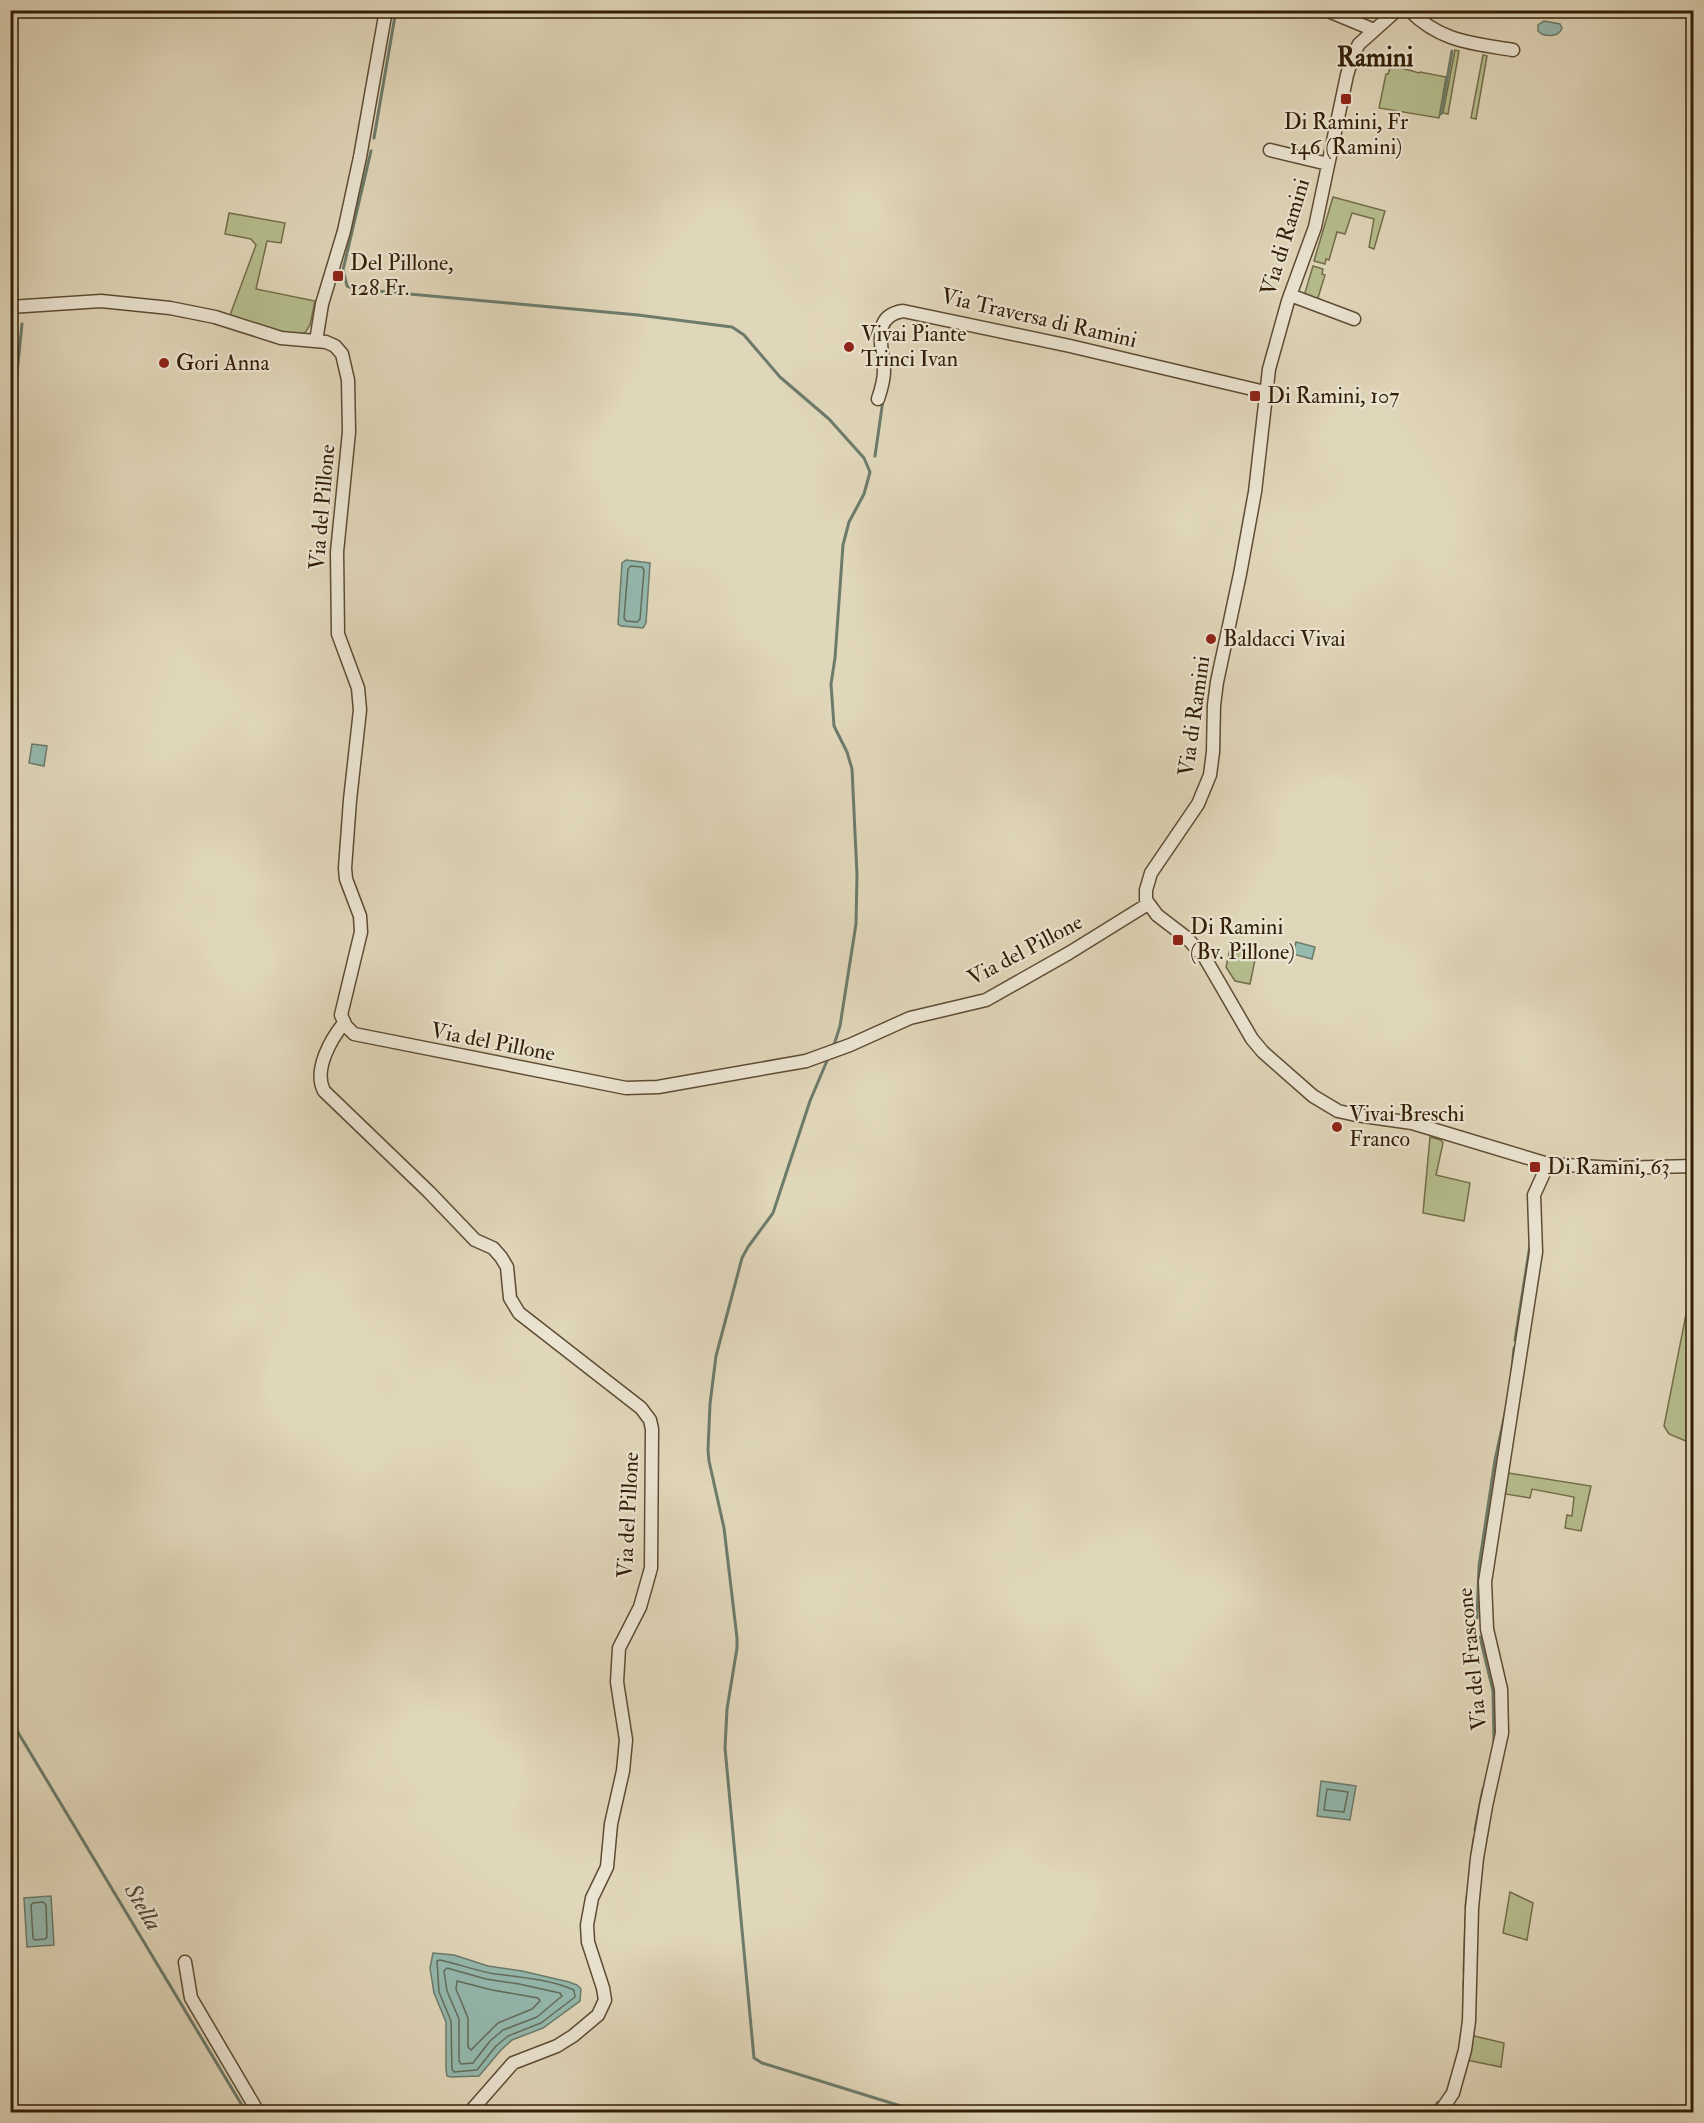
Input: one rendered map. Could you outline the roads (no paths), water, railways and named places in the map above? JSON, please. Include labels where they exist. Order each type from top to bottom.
[{"type":"street","points":[[10,307],[101,301],[163,307],[215,317],[288,339],[316,341],[322,304],[344,231],[360,158],[386,10]]},
{"type":"street","points":[[1326,10],[1374,30]]},
{"type":"street","name":"Via di Ramini","points":[[1148,904],[1146,890],[1151,873],[1198,804],[1211,769],[1216,682],[1255,492],[1265,392],[1274,346],[1315,227],[1351,62],[1359,44],[1397,10]]},
{"type":"street","points":[[1409,10],[1427,26],[1447,38],[1513,50]]},
{"type":"street","points":[[1270,150],[1328,164]]},
{"type":"street","points":[[1290,295],[1354,319]]},
{"type":"street","name":"Via Traversa di Ramini","points":[[878,399],[884,375],[880,338],[882,326],[891,315],[903,310],[1265,392]]},
{"type":"street","name":"Via del Pillone","points":[[316,341],[331,344],[339,350],[345,362],[348,380],[349,432],[337,539],[337,613],[339,643],[355,677],[360,698],[345,868],[348,887],[360,916],[361,932],[341,1011],[344,1023],[350,1031],[364,1037],[626,1088],[658,1087],[762,1071],[818,1058],[910,1018],[964,1006],[998,995],[1148,904]]},
{"type":"street","points":[[1148,904],[1162,920],[1186,938],[1205,958],[1252,1039],[1278,1067],[1318,1099],[1344,1113],[1412,1123],[1548,1164],[1615,1168],[1694,1166]]},
{"type":"street","name":"Via del Pillone","points":[[344,1023],[335,1035],[324,1060],[320,1080],[324,1091],[429,1192],[475,1240],[493,1248],[501,1257],[507,1268],[510,1298],[519,1312],[641,1408],[650,1420],[652,1429],[651,1568],[640,1607],[619,1648],[617,1682],[626,1740],[623,1771],[611,1824],[607,1867],[592,1898],[587,1925],[588,1942],[605,2000],[598,2015],[573,2037],[557,2046],[513,2063],[470,2112]]},
{"type":"street","name":"Via del Frascone","points":[[1440,2112],[1453,2093],[1467,2037],[1471,1925],[1477,1858],[1502,1733],[1501,1689],[1486,1629],[1485,1582],[1536,1252],[1534,1194],[1548,1164]]},
{"type":"street","points":[[185,1962],[188,1991],[191,1998],[258,2112]]},
{"type":"water","points":[[1544,21],[1560,24],[1562,28],[1555,35],[1544,35],[1538,31],[1538,25]]},
{"type":"water","points":[[626,560],[650,563],[646,623],[643,628],[618,624],[622,563]]},
{"type":"water","points":[[32,744],[47,746],[44,766],[29,763]]},
{"type":"water","points":[[1296,942],[1315,947],[1312,959],[1293,954]]},
{"type":"water","points":[[1321,1781],[1356,1786],[1350,1820],[1317,1816]]},
{"type":"water","points":[[51,1896],[54,1945],[27,1947],[24,1898]]},
{"type":"water","points":[[433,1953],[454,1955],[488,1966],[569,1982],[581,1989],[580,2001],[543,2028],[512,2040],[479,2076],[447,2076],[446,2022],[434,1993],[430,1968]]},
{"type":"waterway","points":[[374,138],[396,10]]},
{"type":"waterway","points":[[1441,114],[1452,51]]},
{"type":"waterway","points":[[371,151],[343,270],[347,286],[355,289],[638,315],[732,327],[744,335],[780,377],[829,419],[864,458],[870,472],[864,494],[849,522],[843,545],[831,684],[834,726],[847,752],[852,769],[857,875],[856,924],[840,1026],[833,1048]]},
{"type":"waterway","points":[[14,402],[22,324]]},
{"type":"waterway","points":[[875,456],[883,400]]},
{"type":"waterway","points":[[10,431],[13,409]]},
{"type":"waterway","points":[[829,1056],[810,1101],[773,1213],[742,1258],[716,1356],[710,1404],[708,1450],[724,1528],[737,1638],[727,1709],[725,1748],[754,2058],[762,2063],[920,2112]]},
{"type":"waterway","points":[[1515,1340],[1530,1245]]},
{"type":"waterway","points":[[1512,1370],[1514,1348]]},
{"type":"waterway","points":[[1477,1618],[1479,1566],[1495,1460],[1506,1409]]},
{"type":"waterway","points":[[1480,1637],[1493,1691],[1494,1742]]},
{"type":"waterway","name":"Stella","points":[[10,1719],[246,2112]]},
{"type":"waterway","points":[[1475,1830],[1483,1789]]},
{"type":"waterway","points":[[1472,1854],[1474,1838]]},
{"type":"waterway","points":[[1466,1907],[1467,1897]]},
{"type":"waterway","points":[[1464,1972],[1466,1916]]},
{"type":"waterway","points":[[1464,1981],[1464,2000]]},
{"type":"waterway","points":[[1431,2112],[1438,2102]]},
{"type":"place","name":"Di Ramini, Fr 146 (Ramini)","points":[[1346,99]]},
{"type":"place","name":"Del Pillone, 128 Fr.","points":[[338,276]]},
{"type":"place","name":"Vivai Piante Trinci Ivan","points":[[849,347]]},
{"type":"place","name":"Gori Anna","points":[[164,363]]},
{"type":"place","name":"Di Ramini, 107","points":[[1255,396]]},
{"type":"place","name":"Baldacci Vivai","points":[[1211,639]]},
{"type":"place","name":"Di Ramini (Bv. Pillone)","points":[[1178,940]]},
{"type":"place","name":"Vivai Breschi Franco","points":[[1337,1127]]},
{"type":"place","name":"Di Ramini, 63","points":[[1535,1167]]},
{"type":"district","name":"Ramini","points":[[1375,58]]}]
